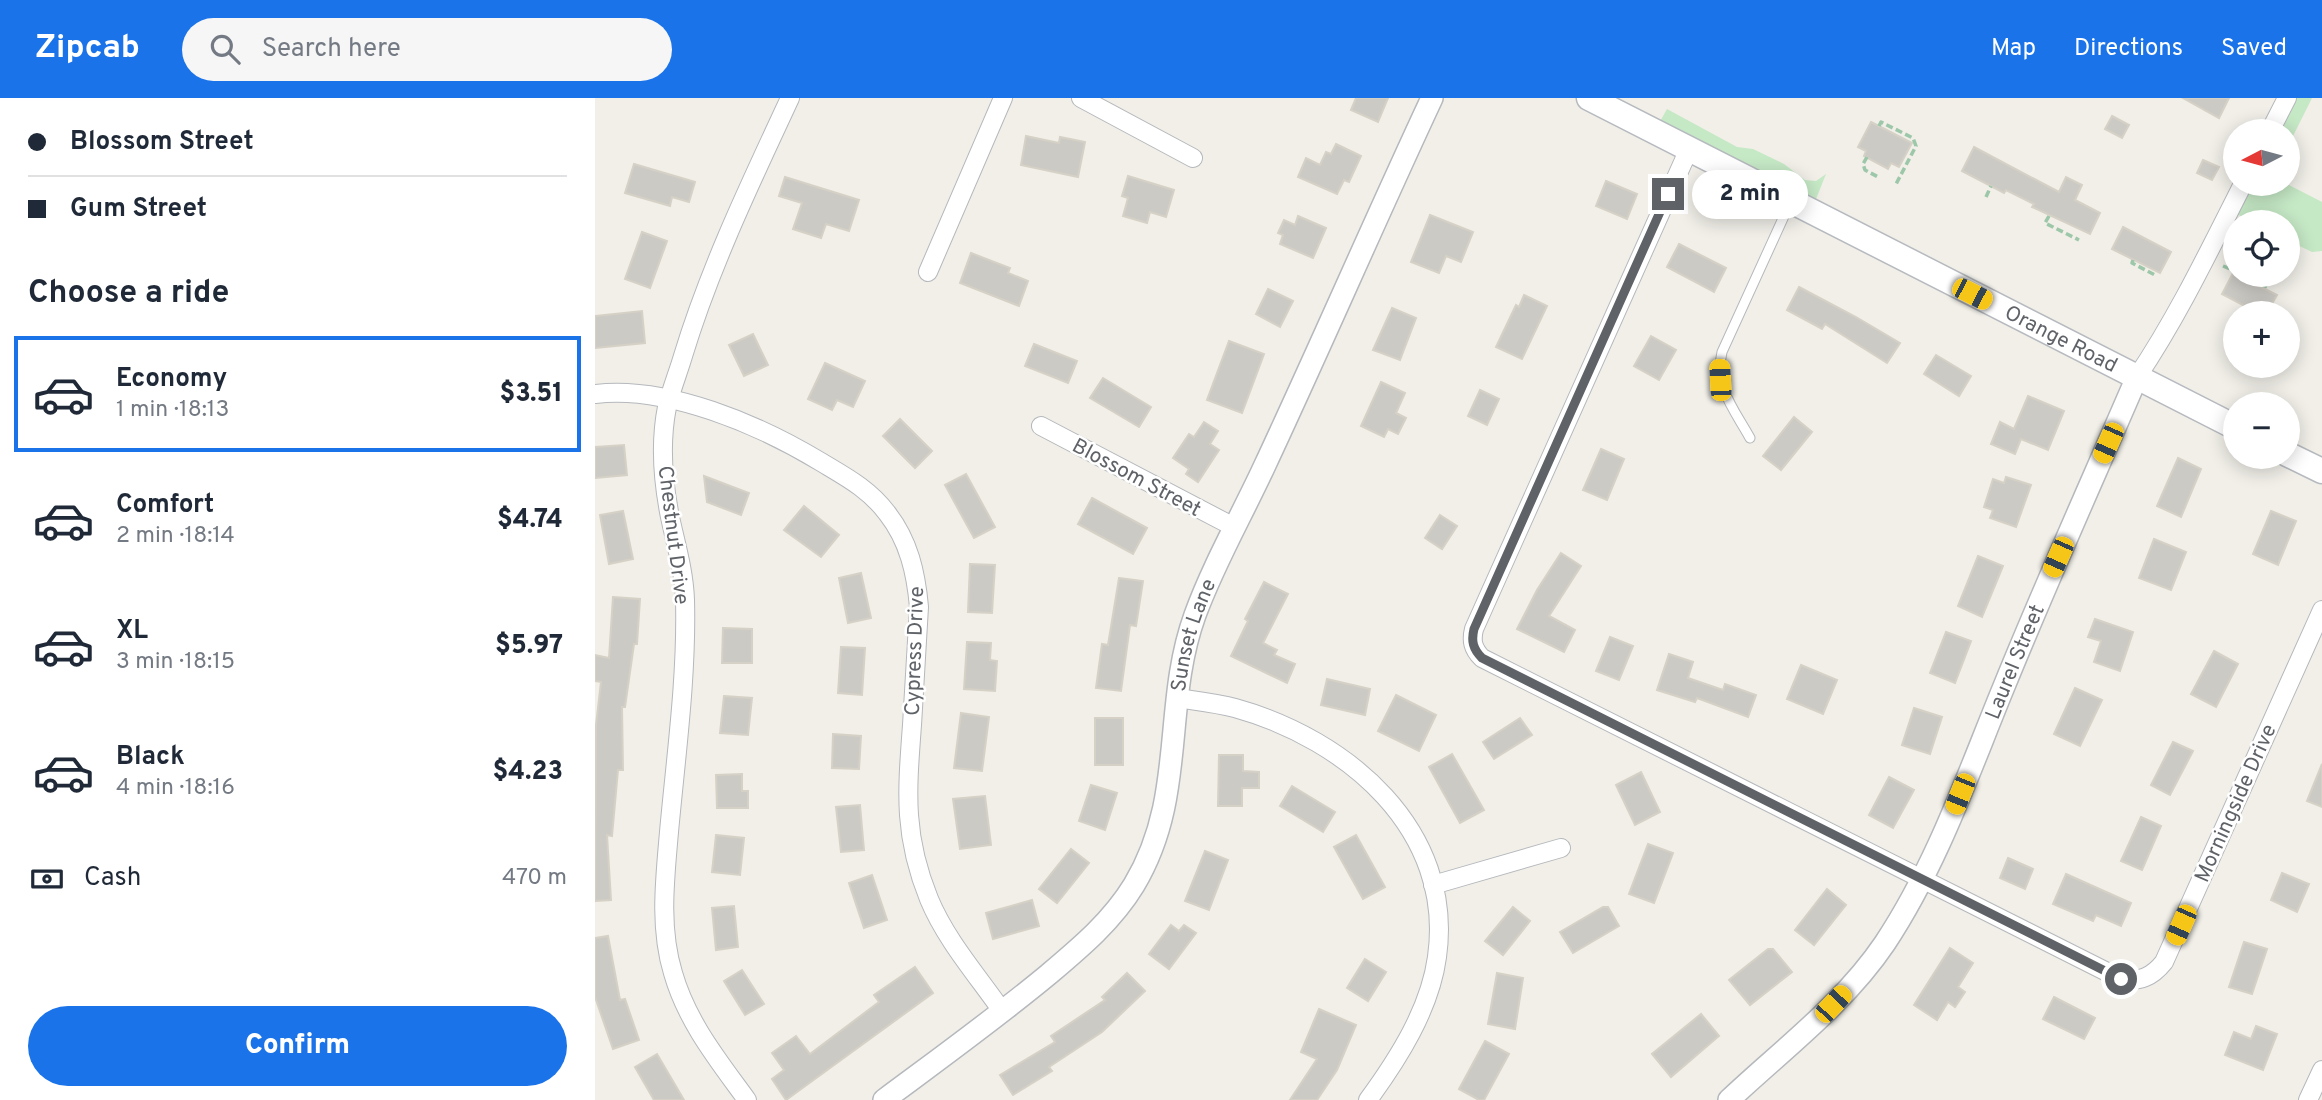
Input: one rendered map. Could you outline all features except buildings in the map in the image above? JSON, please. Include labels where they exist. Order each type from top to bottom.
[{"type":"main road","name":"Orange Road","points":[[1589,98],[2223,421]]},
{"type":"main road","points":[[2300,460],[2322,471]]},
{"type":"street","name":"Chestnut Drive","points":[[747,1100],[697,1030],[672,972],[666,941],[664,891],[685,644],[682,566],[670,518],[664,444],[669,400],[693,323],[790,98]]},
{"type":"street","points":[[928,272],[1003,98]]},
{"type":"street","points":[[1081,98],[1193,158]]},
{"type":"street","name":"Sunset Lane","points":[[884,1100],[1002,1011],[1093,937],[1133,886],[1150,855],[1166,803],[1177,698],[1195,616],[1432,98]]},
{"type":"street","points":[[2276,119],[2287,98]]},
{"type":"street","points":[[1689,149],[1474,629],[1474,648],[1482,658],[1922,880]]},
{"type":"street","name":"Laurel Street","points":[[1729,1100],[1833,1004],[1863,972],[1884,944],[1922,880],[2038,603],[2137,377],[2183,302],[2237,196]]},
{"type":"street","name":"Cypress Drive","points":[[595,394],[633,394],[669,400],[750,424],[789,442],[847,476],[871,494],[899,530],[916,577],[919,607],[907,803],[910,837],[918,870],[930,901],[946,931],[1002,1011]]},
{"type":"street","name":"Blossom Street","points":[[1041,426],[1234,527]]},
{"type":"street","name":"Morningside Drive","points":[[1922,880],[2121,979],[2133,981],[2156,972],[2164,962],[2322,610]]},
{"type":"street","points":[[1177,698],[1237,708],[1310,739],[1338,755],[1369,779],[1407,823],[1423,851],[1438,911],[1437,960],[1412,1031],[1390,1070],[1368,1100]]},
{"type":"street","points":[[1433,885],[1561,848]]},
{"type":"street","points":[[2308,1100],[2322,1070]]},
{"type":"lane","points":[[1750,438],[1724,391],[1719,366],[1722,352],[1791,201]]},
{"type":"path","points":[[1879,126],[1881,122],[1913,138],[1916,146],[1895,186]]},
{"type":"path","points":[[1867,158],[1863,164],[1865,170],[1880,178]]},
{"type":"path","points":[[1986,197],[1991,186]]},
{"type":"path","points":[[2049,216],[2045,223],[2079,240]]},
{"type":"path","points":[[2133,260],[2131,263],[2155,275]]},
{"type":"green space","points":[[2295,98],[2312,98],[2300,122],[2300,119],[2284,119]]},
{"type":"green space","points":[[1667,109],[1737,147],[1753,149],[1784,164],[1805,180],[1816,181],[1826,174],[1814,204],[1658,125]]},
{"type":"green space","points":[[2300,191],[2322,202],[2322,251],[2312,252],[2300,246],[2300,210],[2239,210],[2247,196],[2300,196]]},
{"type":"route","points":[[1668,194],[1474,629],[1474,648],[1482,658],[2121,979]]}]
